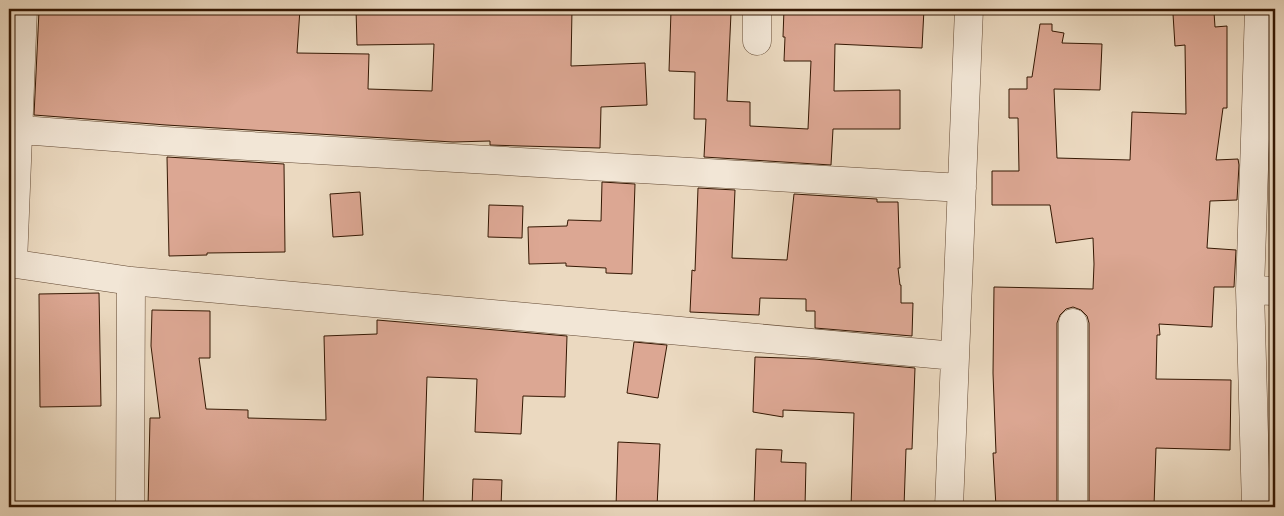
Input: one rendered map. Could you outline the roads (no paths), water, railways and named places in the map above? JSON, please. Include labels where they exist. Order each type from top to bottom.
[{"type":"street","points":[[23,9],[14,129],[11,263],[131,281],[956,356]]},
{"type":"street","points":[[757,9],[757,41]]},
{"type":"street","points":[[949,507],[970,9]]},
{"type":"street","points":[[1256,507],[1266,108],[1260,9]]},
{"type":"street","points":[[14,129],[174,141],[962,188]]},
{"type":"street","points":[[130,507],[131,281]]},
{"type":"street","points":[[1073,323],[1073,507]]}]
